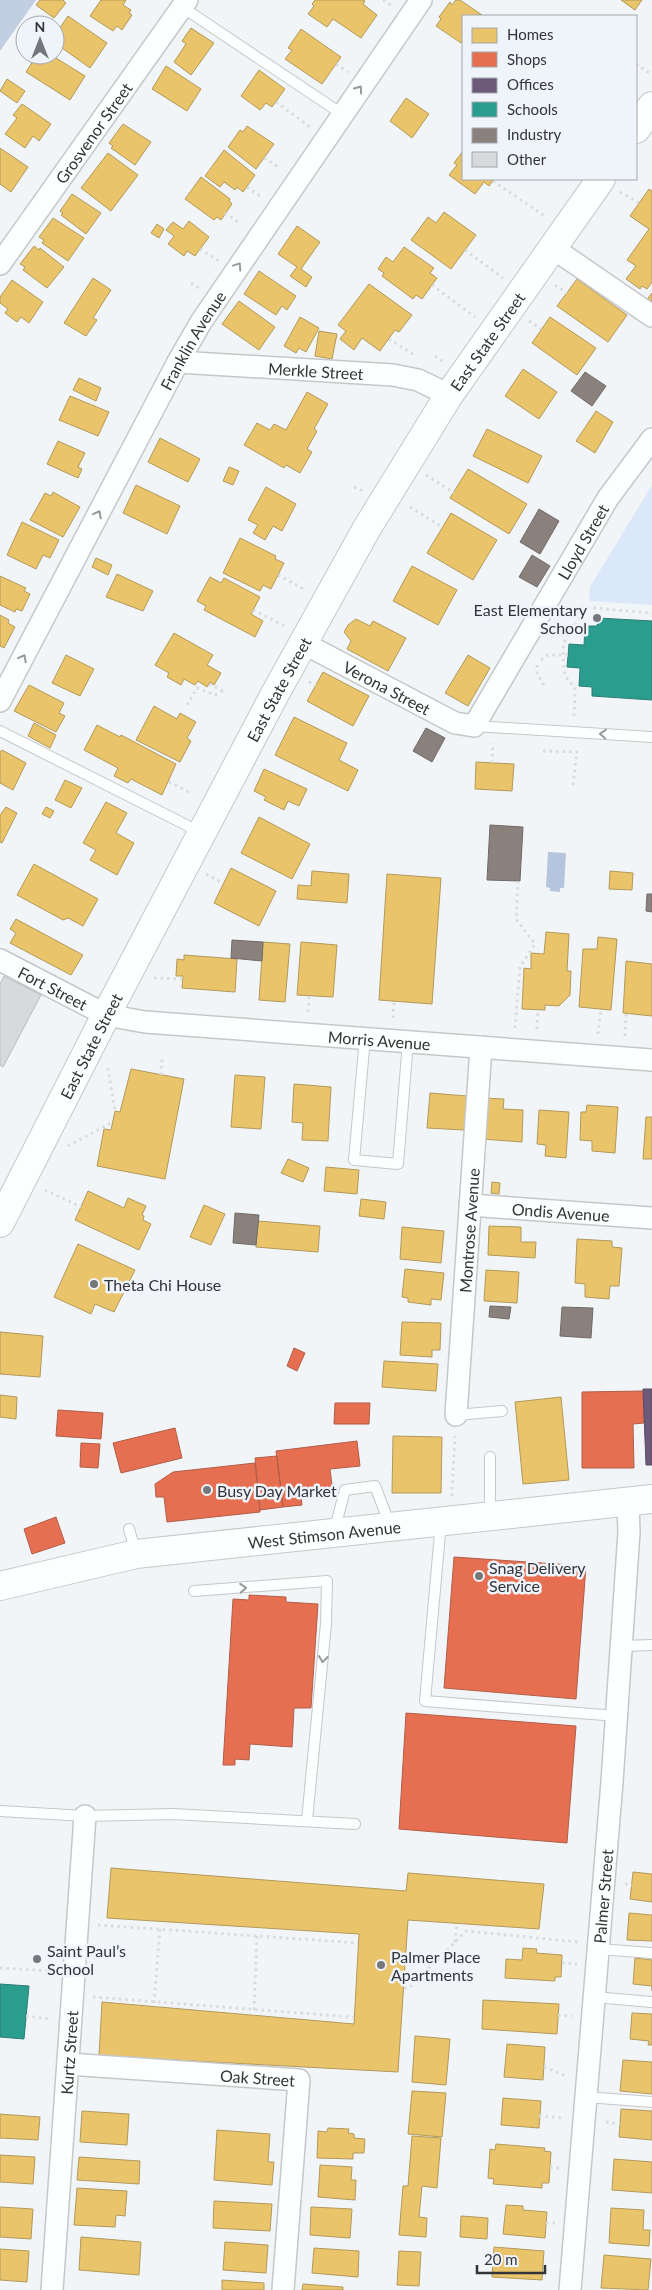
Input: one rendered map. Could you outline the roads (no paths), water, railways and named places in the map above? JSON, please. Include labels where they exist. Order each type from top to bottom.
[{"type":"main road","points":[[637,128],[652,106]]},
{"type":"main road","name":"East State Street","points":[[0,1223],[106,1015],[303,643],[368,528],[449,394],[552,248],[609,184]]},
{"type":"main road","name":"West Stimson Avenue","points":[[1,1586],[133,1542],[334,1532],[640,1500]]},
{"type":"street","name":"Franklin Avenue","points":[[0,701],[178,362],[201,322],[421,0]]},
{"type":"street","name":"Grosvenor Street","points":[[0,264],[184,4]]},
{"type":"street","points":[[552,248],[652,316]]},
{"type":"street","name":"Merkle Street","points":[[178,362],[393,375],[418,380],[449,394]]},
{"type":"street","name":"Lloyd Street","points":[[474,726],[608,498],[652,439]]},
{"type":"street","name":"Verona Street","points":[[303,643],[455,723],[474,726]]},
{"type":"street","name":"Fort Street","points":[[0,960],[106,1015]]},
{"type":"street","name":"Morris Avenue","points":[[106,1015],[145,1022],[652,1060]]},
{"type":"street","name":"Montrose Avenue","points":[[456,1415],[481,1047]]},
{"type":"street","name":"Ondis Avenue","points":[[470,1204],[652,1218]]},
{"type":"street","name":"Palmer Street","points":[[570,2290],[594,1997],[591,1945],[616,1716],[629,1520],[640,1500]]},
{"type":"street","name":"Kurtz Street","points":[[52,2290],[85,1816]]},
{"type":"street","name":"Oak Street","points":[[68,2064],[298,2080],[283,2290]]},
{"type":"lane","points":[[184,4],[342,114]]},
{"type":"lane","points":[[474,726],[652,737]]},
{"type":"lane","points":[[0,731],[203,833]]},
{"type":"lane","points":[[365,1038],[354,1160],[363,1161],[398,1164],[408,1042]]},
{"type":"lane","points":[[456,1415],[502,1411]]},
{"type":"lane","points":[[490,1457],[490,1516]]},
{"type":"lane","points":[[334,1532],[345,1490],[375,1486],[384,1504],[391,1526]]},
{"type":"lane","points":[[441,1521],[425,1700],[616,1716]]},
{"type":"lane","points":[[194,1591],[327,1581],[326,1624],[307,1820]]},
{"type":"lane","points":[[622,1646],[652,1645]]},
{"type":"lane","points":[[0,1811],[85,1816],[173,1814],[355,1824]]},
{"type":"lane","points":[[591,1945],[652,1953]]},
{"type":"lane","points":[[594,1997],[652,2002]]},
{"type":"lane","points":[[586,2096],[652,2102]]},
{"type":"place","name":"East Elementary School","points":[[597,618]]},
{"type":"place","name":"Theta Chi House","points":[[94,1284]]},
{"type":"place","name":"Busy Day Market","points":[[207,1490]]},
{"type":"place","name":"Snag Delivery Service","points":[[479,1576]]},
{"type":"place","name":"Saint Paul’s School","points":[[37,1959]]},
{"type":"place","name":"Palmer Place Apartments","points":[[381,1965]]}]
